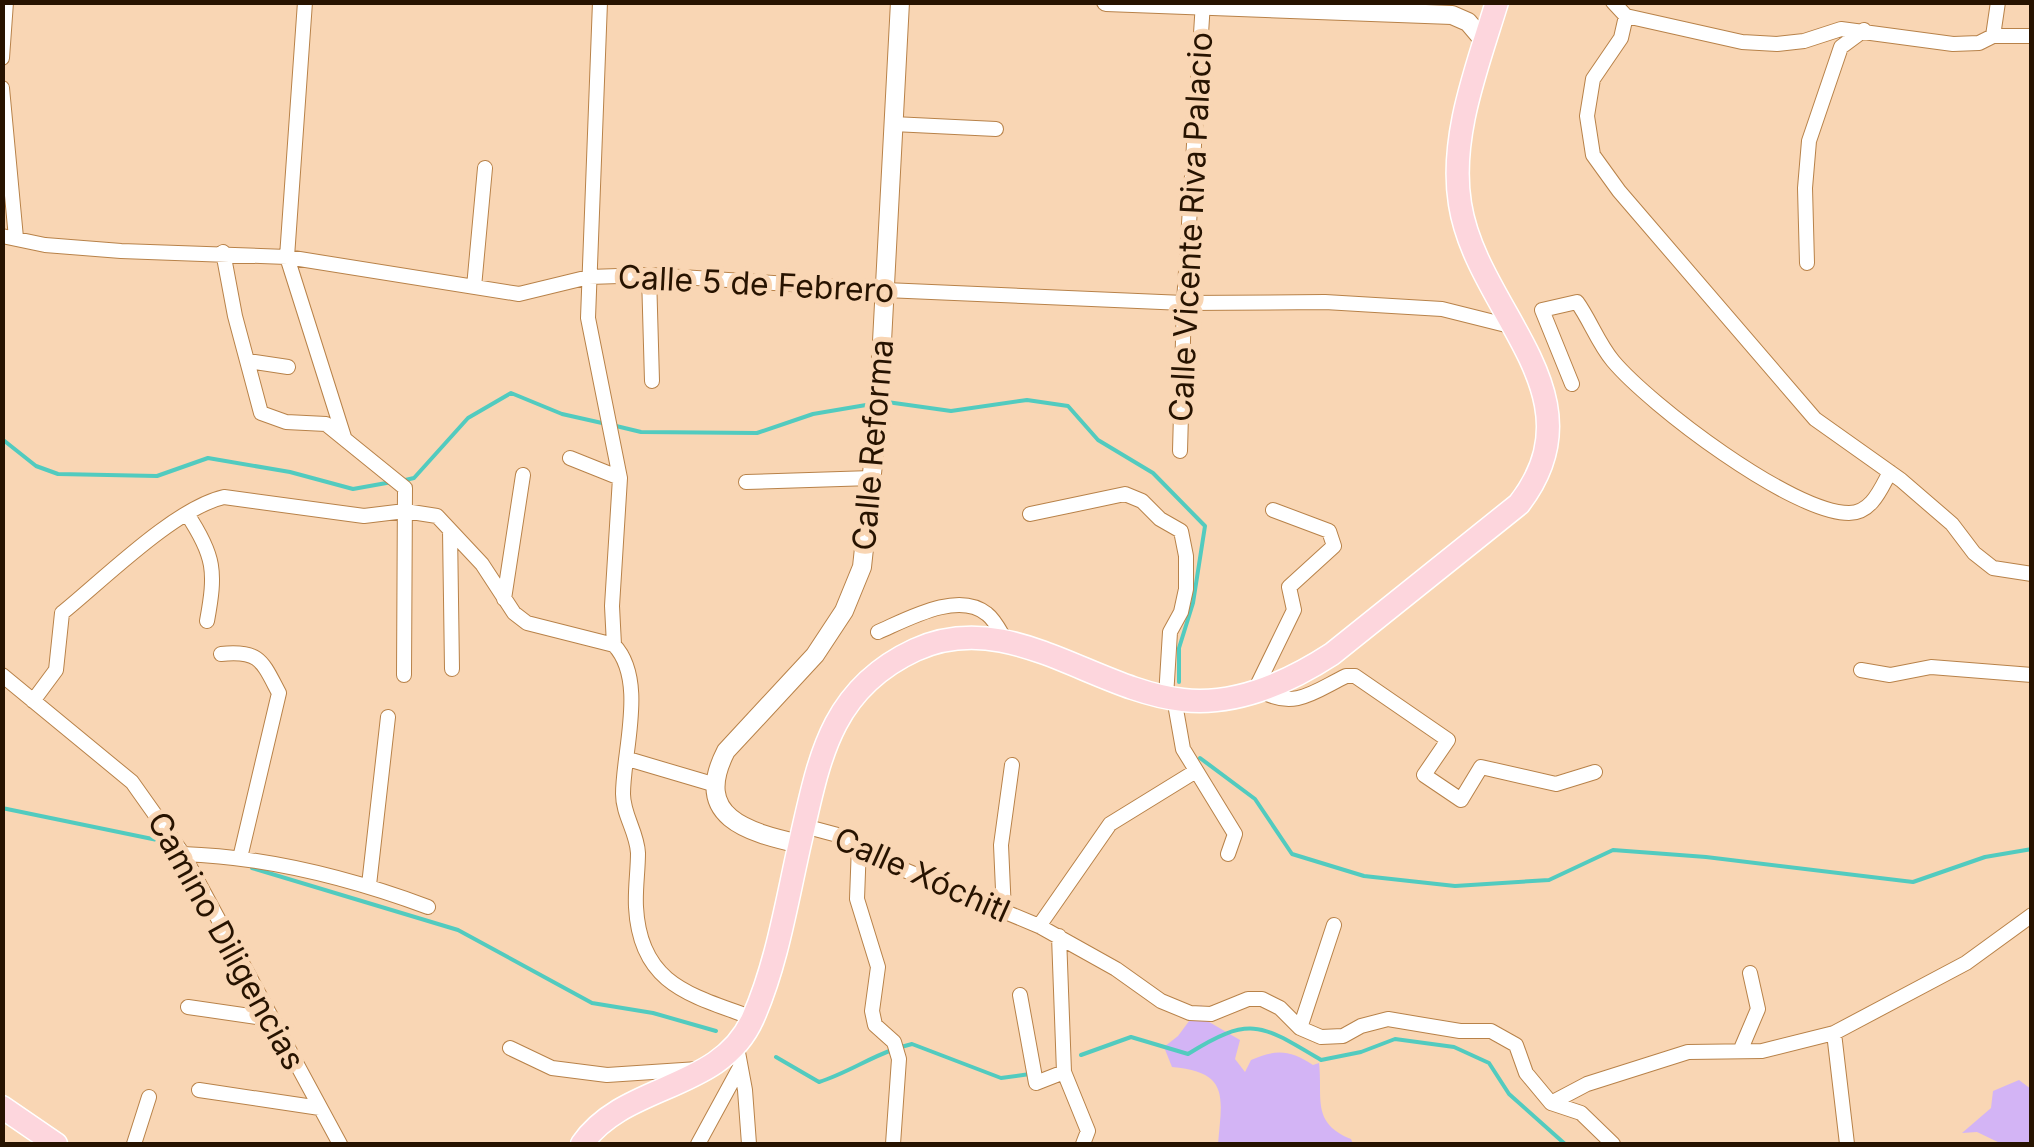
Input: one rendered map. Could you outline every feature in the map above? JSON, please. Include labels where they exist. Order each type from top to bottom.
[{"type":"main road","points":[[582,1144],[621,1107],[739,1057],[765,986],[823,746],[847,704],[873,677],[900,658],[934,644],[976,639],[1006,641],[1170,698],[1215,699],[1258,692],[1332,654],[1504,518],[1530,490],[1545,454],[1550,418],[1542,382],[1477,260],[1460,202],[1460,145],[1497,2]]},
{"type":"main road","points":[[2,1106],[56,1144]]},
{"type":"street","points":[[2,58],[6,2]]},
{"type":"street","points":[[305,2],[287,257],[345,439]]},
{"type":"street","points":[[600,2],[588,318],[620,478],[612,606],[614,645]]},
{"type":"street","name":"Calle Reforma","points":[[716,785],[718,766],[726,750],[815,654],[844,611],[862,567],[878,418],[900,2]]},
{"type":"street","points":[[1106,2],[1452,15],[1468,22],[1484,42]]},
{"type":"street","points":[[1613,2],[1626,16],[1742,42],[1804,41],[1841,29],[1953,44],[1979,43],[1993,36],[2032,36]]},
{"type":"street","points":[[1993,36],[1998,2]]},
{"type":"street","name":"Calle Vicente Riva Palacio","points":[[1180,451],[1184,303],[1202,5]]},
{"type":"street","points":[[1626,16],[1620,38],[1592,80],[1587,116],[1593,155],[1619,191],[1815,419],[1890,472],[1952,524],[1974,553],[1993,568],[2032,574]]},
{"type":"street","points":[[1806,262],[1809,141],[1842,47],[1864,30]]},
{"type":"street","points":[[2,88],[9,237]]},
{"type":"street","points":[[894,124],[996,129]]},
{"type":"street","points":[[474,287],[485,168]]},
{"type":"street","name":"Calle 5 de Febrero","points":[[9,237],[45,245],[121,252],[223,252],[287,257],[531,294],[589,277],[649,274],[885,290],[1184,303],[1326,302],[1442,310],[1514,328]]},
{"type":"street","points":[[223,252],[234,316],[261,413],[286,422],[326,424],[404,488],[404,674]]},
{"type":"street","points":[[649,274],[652,381]]},
{"type":"street","points":[[1572,384],[1542,310],[1578,303],[1611,359],[1652,401],[1698,438],[1804,500],[1851,513],[1872,504],[1890,472]]},
{"type":"street","points":[[248,362],[288,366]]},
{"type":"street","points":[[570,458],[620,478]]},
{"type":"street","points":[[504,599],[523,475]]},
{"type":"street","points":[[746,482],[872,478]]},
{"type":"street","points":[[1030,514],[1125,494],[1142,501],[1180,531],[1186,556],[1186,589],[1170,632],[1170,698],[1180,740],[1234,834],[1228,854]]},
{"type":"street","points":[[34,702],[56,670],[62,613],[134,553],[210,500],[224,497],[364,516],[405,511],[437,516],[482,564],[514,613],[527,624],[614,645],[625,657],[630,689],[628,760],[622,795],[638,850],[636,909],[641,940],[652,967],[672,985],[753,1018]]},
{"type":"street","points":[[1273,510],[1329,531],[1334,546],[1289,587],[1294,610],[1258,692],[1278,700],[1292,700],[1346,676],[1355,676],[1448,740],[1424,776],[1461,800],[1481,767],[1556,784],[1594,772]]},
{"type":"street","points":[[187,514],[206,543],[214,581],[207,620]]},
{"type":"street","points":[[450,530],[452,669]]},
{"type":"street","points":[[878,632],[922,613],[966,604],[988,614],[1006,641]]},
{"type":"street","points":[[221,654],[246,652],[263,662],[279,693],[239,858]]},
{"type":"street","points":[[1860,670],[1890,674],[1931,668],[2032,675]]},
{"type":"street","name":"Camino Diligencias","points":[[2,675],[132,782],[186,854],[340,1144]]},
{"type":"street","points":[[369,885],[388,717]]},
{"type":"street","points":[[628,760],[716,785],[719,807],[730,820],[747,830],[802,835]]},
{"type":"street","points":[[1004,912],[1001,845],[1012,765]]},
{"type":"street","name":"Calle Xóchitl","points":[[1039,926],[1110,824],[1196,771]]},
{"type":"street","name":"Calle Xóchitl","points":[[802,835],[845,837],[902,869],[1039,926],[1116,969],[1161,1001],[1190,1014],[1212,1014],[1248,1000],[1262,999],[1280,1008],[1300,1028],[1322,1037],[1343,1036],[1388,1019],[1492,1031],[1516,1045],[1526,1073],[1551,1103]]},
{"type":"street","points":[[859,845],[857,899],[878,972],[872,1011],[878,1029],[896,1046],[893,1144]]},
{"type":"street","points":[[186,854],[239,858],[369,885],[428,907]]},
{"type":"street","points":[[1551,1103],[1587,1084],[1688,1052],[1774,1049],[1834,1032],[1966,963],[2032,915]]},
{"type":"street","points":[[1300,1028],[1334,925]]},
{"type":"street","points":[[1059,936],[1064,1072],[1088,1131],[1083,1144]]},
{"type":"street","points":[[1741,1050],[1758,1009],[1750,973]]},
{"type":"street","points":[[1020,995],[1035,1080],[1064,1072]]},
{"type":"street","points":[[188,1007],[272,1019]]},
{"type":"street","points":[[1834,1032],[1848,1144]]},
{"type":"street","points":[[510,1048],[552,1068],[606,1075],[708,1069]]},
{"type":"street","points":[[698,1144],[739,1057]]},
{"type":"street","points":[[739,1057],[749,1144]]},
{"type":"street","points":[[199,1090],[320,1108]]},
{"type":"street","points":[[134,1144],[149,1098]]},
{"type":"street","points":[[1551,1103],[1581,1113],[1614,1144]]},
{"type":"shaded area","points":[[1201,1005],[1208,1012],[1204,1019],[1240,1040],[1235,1059],[1245,1072],[1251,1060],[1276,1053],[1297,1056],[1313,1065],[1319,1063],[1324,1117],[1353,1144],[1218,1144],[1220,1100],[1213,1081],[1191,1070],[1172,1067],[1164,1047],[1178,1036]]},
{"type":"shaded area","points":[[2019,1080],[2031,1089],[2031,1144],[2002,1144],[1977,1132],[1962,1133],[1991,1108],[1993,1091]]},
{"type":"waterway","points":[[401,481],[414,478],[468,418],[511,393],[562,414],[602,423]]},
{"type":"waterway","points":[[887,402],[951,411],[1027,400],[1068,406],[1098,440],[1153,473],[1205,526],[1193,603],[1179,648],[1179,682]]},
{"type":"waterway","points":[[612,425],[641,432],[757,433],[813,414],[872,404]]},
{"type":"waterway","points":[[2,439],[36,466],[58,474],[157,476],[208,458],[290,472],[353,489],[392,482]]},
{"type":"waterway","points":[[1200,758],[1255,799],[1292,854],[1364,876],[1455,886],[1549,880],[1613,850],[1913,882],[1985,857],[2032,849]]},
{"type":"waterway","points":[[2,808],[167,842]]},
{"type":"waterway","points":[[252,868],[458,930],[592,1003],[653,1013],[716,1031]]},
{"type":"waterway","points":[[1081,1055],[1131,1037],[1188,1054],[1226,1033],[1242,1029],[1269,1032],[1321,1060],[1361,1052],[1395,1039],[1454,1047],[1489,1063],[1509,1094],[1565,1144]]},
{"type":"waterway","points":[[901,1047],[912,1044],[1001,1078],[1030,1074]]},
{"type":"waterway","points":[[776,1057],[819,1082],[892,1050]]}]
